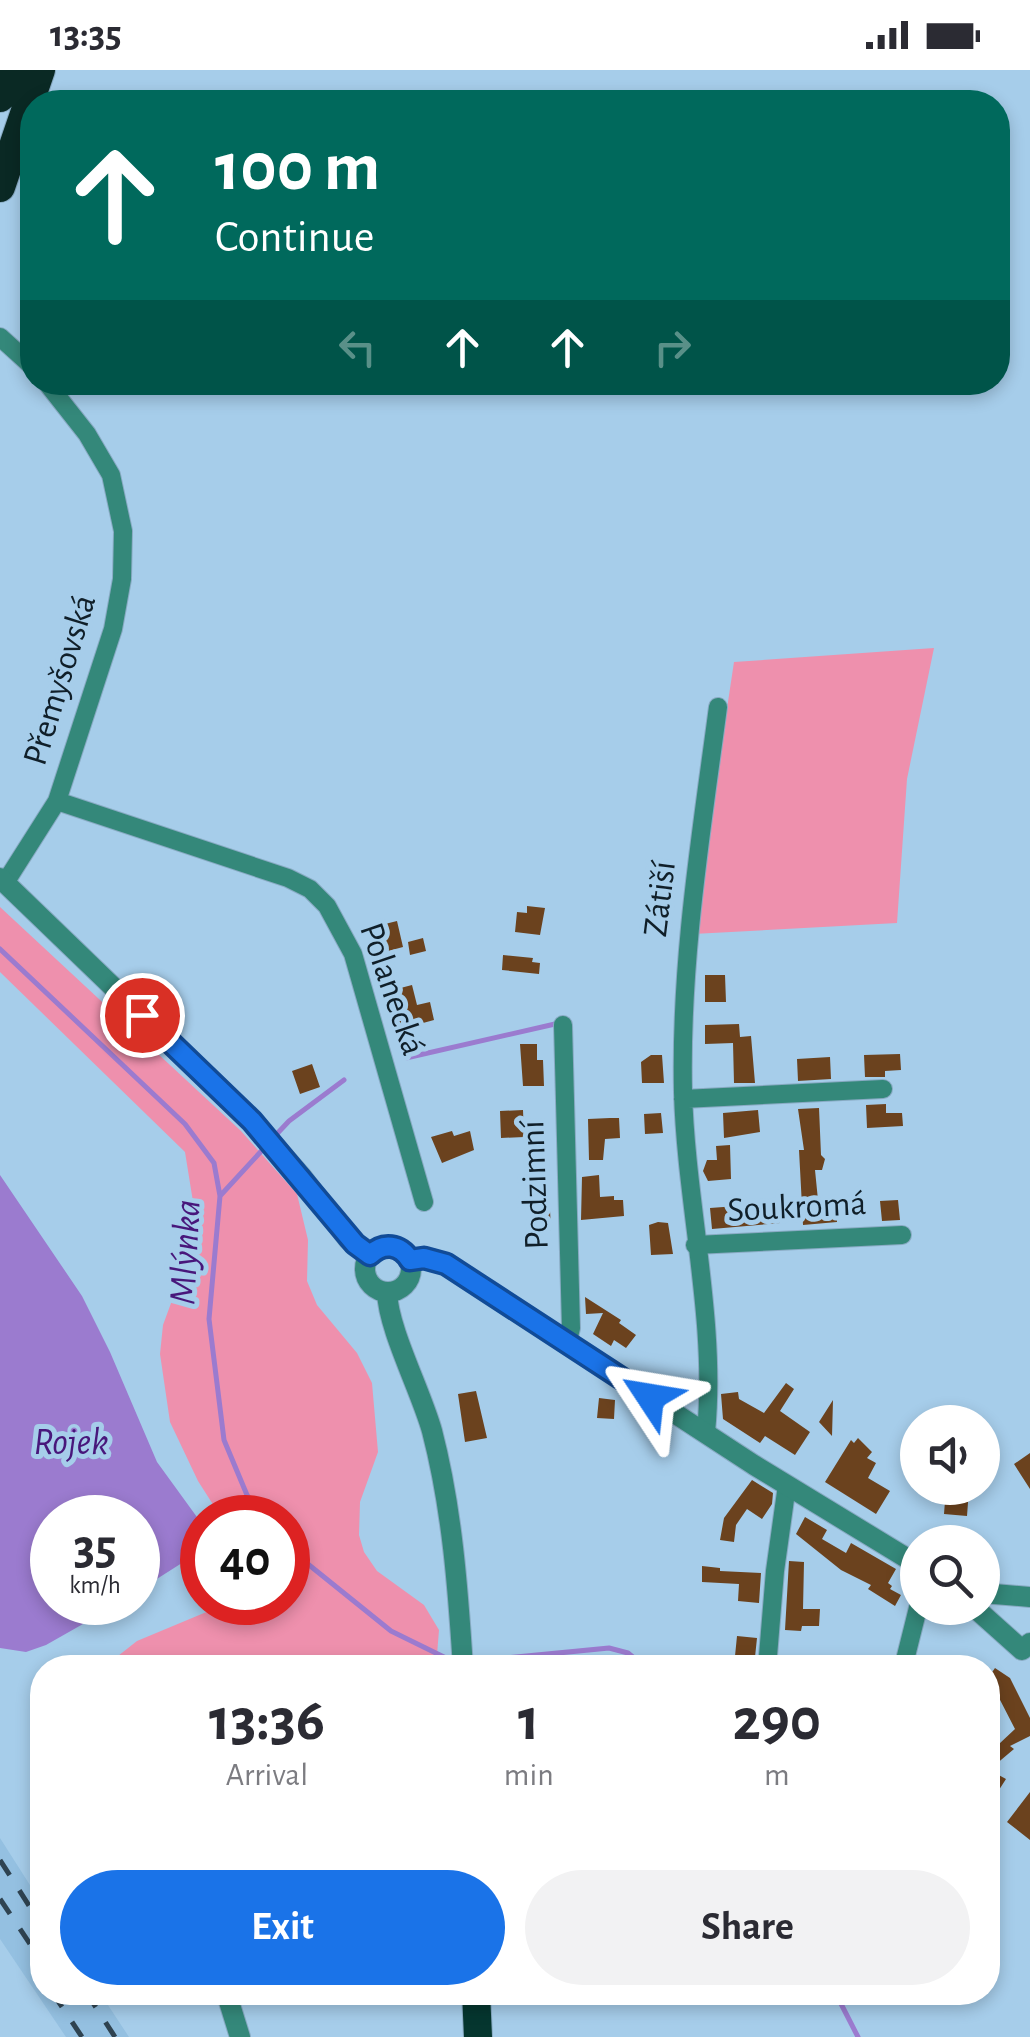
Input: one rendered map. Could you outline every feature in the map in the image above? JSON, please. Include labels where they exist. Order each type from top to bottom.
[{"type":"highway","points":[[0,97],[9,70]]},
{"type":"highway","points":[[0,188],[20,129]]},
{"type":"highway","points":[[466,2037],[467,2005]]},
{"type":"highway","points":[[477,2005],[478,2037]]},
{"type":"street","points":[[0,337],[20,355]]},
{"type":"street","name":"Přemyšovská","points":[[3,880],[57,801],[113,629],[122,578],[118,502],[110,475],[87,434],[56,395]]},
{"type":"street","name":"Zátiší","points":[[706,1432],[704,1329],[683,1099],[686,945],[718,707]]},
{"type":"street","name":"Polanecká","points":[[57,801],[288,878],[310,890],[327,906],[353,954],[424,1202]]},
{"type":"street","points":[[3,880],[252,1121],[348,1239],[370,1255]]},
{"type":"street","name":"Podzimní","points":[[563,1025],[571,1328],[567,1344]]},
{"type":"street","points":[[683,1099],[883,1089]]},
{"type":"street","name":"Soukromá","points":[[696,1245],[902,1234]]},
{"type":"street","points":[[391,1246],[410,1260],[411,1274],[398,1290],[377,1289],[367,1279],[365,1268],[370,1255],[381,1247],[391,1246]]},
{"type":"street","points":[[410,1260],[432,1260],[452,1268],[787,1486],[900,1554]]},
{"type":"street","points":[[387,1292],[391,1317],[416,1380],[438,1458],[452,1536],[462,1655]]},
{"type":"street","points":[[768,1655],[787,1486]]},
{"type":"street","points":[[1000,1595],[1030,1598]]},
{"type":"street","points":[[907,1655],[914,1625]]},
{"type":"street","points":[[996,1625],[1028,1650]]},
{"type":"street","points":[[230,2005],[240,2037]]},
{"type":"shaded area","points":[[934,648],[907,779],[897,923],[693,934],[734,662]]},
{"type":"shaded area","points":[[0,907],[241,1131],[297,1194],[308,1240],[307,1281],[317,1305],[357,1353],[372,1383],[378,1452],[360,1502],[359,1535],[364,1552],[377,1571],[424,1605],[439,1630],[437,1655],[119,1655],[137,1641],[180,1623],[310,1625],[310,1495],[207,1495],[170,1422],[160,1354],[163,1325],[199,1239],[185,1152],[0,972]]},
{"type":"shaded area","points":[[0,1838],[30,1885],[30,1984],[0,1939]]},
{"type":"shaded area","points":[[44,2005],[108,2005],[129,2037],[66,2037]]},
{"type":"water","name":"Rojek","points":[[0,1175],[82,1296],[157,1462],[181,1495],[180,1564],[160,1577],[160,1495],[30,1495],[30,1625],[81,1625],[26,1652],[0,1648]]},
{"type":"building","points":[[527,906],[545,908],[540,935],[515,932],[517,912],[527,913]]},
{"type":"building","points":[[397,921],[403,947],[378,949],[373,927]]},
{"type":"building","points":[[423,938],[426,951],[410,955],[408,942]]},
{"type":"building","points":[[503,955],[533,958],[532,962],[540,963],[539,974],[502,970]]},
{"type":"building","points":[[705,975],[725,975],[726,1002],[705,1002]]},
{"type":"building","points":[[412,985],[417,1005],[430,1002],[434,1020],[401,1029],[389,991]]},
{"type":"building","points":[[739,1024],[740,1037],[751,1036],[755,1083],[734,1083],[733,1043],[705,1044],[705,1025]]},
{"type":"building","points":[[520,1044],[537,1044],[537,1060],[543,1060],[544,1086],[523,1086]]},
{"type":"building","points":[[900,1054],[901,1070],[885,1071],[885,1077],[865,1077],[864,1055]]},
{"type":"building","points":[[651,1055],[662,1055],[664,1083],[642,1083],[641,1062]]},
{"type":"building","points":[[830,1057],[831,1079],[798,1081],[797,1059]]},
{"type":"building","points":[[312,1064],[320,1087],[300,1094],[292,1071]]},
{"type":"building","points":[[886,1104],[886,1113],[902,1113],[903,1126],[867,1128],[866,1105]]},
{"type":"building","points":[[819,1108],[821,1155],[825,1159],[822,1170],[815,1170],[818,1200],[836,1199],[837,1222],[803,1225],[799,1150],[804,1150],[798,1109]]},
{"type":"building","points":[[523,1110],[524,1137],[501,1138],[500,1111]]},
{"type":"building","points":[[758,1110],[760,1132],[724,1138],[723,1113]]},
{"type":"building","points":[[661,1113],[663,1133],[645,1134],[644,1114]]},
{"type":"building","points":[[619,1118],[620,1138],[605,1139],[603,1160],[589,1160],[588,1119]]},
{"type":"building","points":[[452,1131],[454,1136],[470,1131],[474,1150],[442,1163],[431,1137]]},
{"type":"building","points":[[730,1145],[731,1179],[708,1181],[703,1171],[707,1160],[717,1160],[716,1146]]},
{"type":"building","points":[[599,1175],[600,1197],[623,1200],[624,1216],[581,1220],[582,1177]]},
{"type":"building","points":[[533,1190],[549,1190],[551,1230],[531,1232]]},
{"type":"building","points":[[898,1200],[900,1220],[882,1221],[880,1201]]},
{"type":"building","points":[[778,1203],[780,1223],[712,1229],[710,1208]]},
{"type":"building","points":[[668,1223],[673,1254],[651,1255],[649,1225]]},
{"type":"building","points":[[585,1297],[621,1320],[619,1323],[636,1335],[626,1348],[614,1340],[611,1346],[593,1334],[603,1313],[586,1314]]},
{"type":"building","points":[[786,1383],[794,1389],[780,1411],[810,1432],[795,1455],[765,1436],[760,1443],[723,1419],[721,1394],[738,1392],[739,1399],[764,1413]]},
{"type":"building","points":[[476,1391],[487,1438],[465,1442],[458,1394]]},
{"type":"building","points":[[599,1398],[615,1400],[614,1419],[597,1418]]},
{"type":"building","points":[[833,1400],[832,1436],[819,1422]]},
{"type":"building","points":[[858,1438],[872,1452],[867,1458],[876,1463],[868,1478],[890,1491],[876,1514],[825,1482],[851,1440],[854,1443]]},
{"type":"building","points":[[1030,1453],[1030,1489],[1014,1464]]},
{"type":"building","points":[[752,1480],[773,1493],[772,1504],[762,1519],[747,1509],[736,1525],[734,1542],[720,1540],[724,1518]]},
{"type":"building","points":[[945,1505],[968,1505],[967,1516],[944,1514]]},
{"type":"building","points":[[805,1517],[827,1530],[822,1539],[846,1553],[851,1543],[896,1569],[888,1583],[900,1594],[895,1606],[868,1589],[871,1585],[841,1570],[796,1534]]},
{"type":"building","points":[[789,1561],[804,1562],[803,1609],[820,1609],[819,1626],[785,1630]]},
{"type":"building","points":[[702,1566],[761,1573],[759,1603],[738,1601],[739,1584],[702,1582]]},
{"type":"building","points":[[737,1636],[757,1638],[755,1655],[735,1655]]},
{"type":"building","points":[[1000,1671],[1010,1678],[1030,1718],[1030,1736],[1010,1746],[1014,1749],[1000,1761],[1000,1743],[1015,1729],[1000,1700]]},
{"type":"building","points":[[1030,1792],[1030,1840],[1007,1822]]},
{"type":"waterway","name":"Mlýnka","points":[[0,949],[185,1124],[214,1163],[220,1196],[209,1319],[224,1440],[247,1495]]},
{"type":"waterway","points":[[406,1058],[555,1024]]},
{"type":"waterway","points":[[273,1138],[289,1121],[344,1080]]},
{"type":"waterway","points":[[220,1196],[266,1146]]},
{"type":"waterway","name":"Mlýnka","points":[[310,1566],[391,1631],[440,1655]]},
{"type":"waterway","name":"Mlýnka","points":[[537,1655],[609,1648],[630,1655]]},
{"type":"waterway","name":"Mlýnka","points":[[842,2005],[858,2037]]},
{"type":"railway","points":[[0,1860],[30,1907]]},
{"type":"railway","points":[[0,1899],[30,1944]]},
{"type":"railway","points":[[61,2005],[82,2037]]},
{"type":"railway","points":[[94,2005],[115,2037]]},
{"type":"route","points":[[142,1015],[252,1121],[302,1177],[348,1239],[370,1255],[381,1247],[391,1246],[410,1260],[424,1258],[446,1264],[650,1397]]}]
